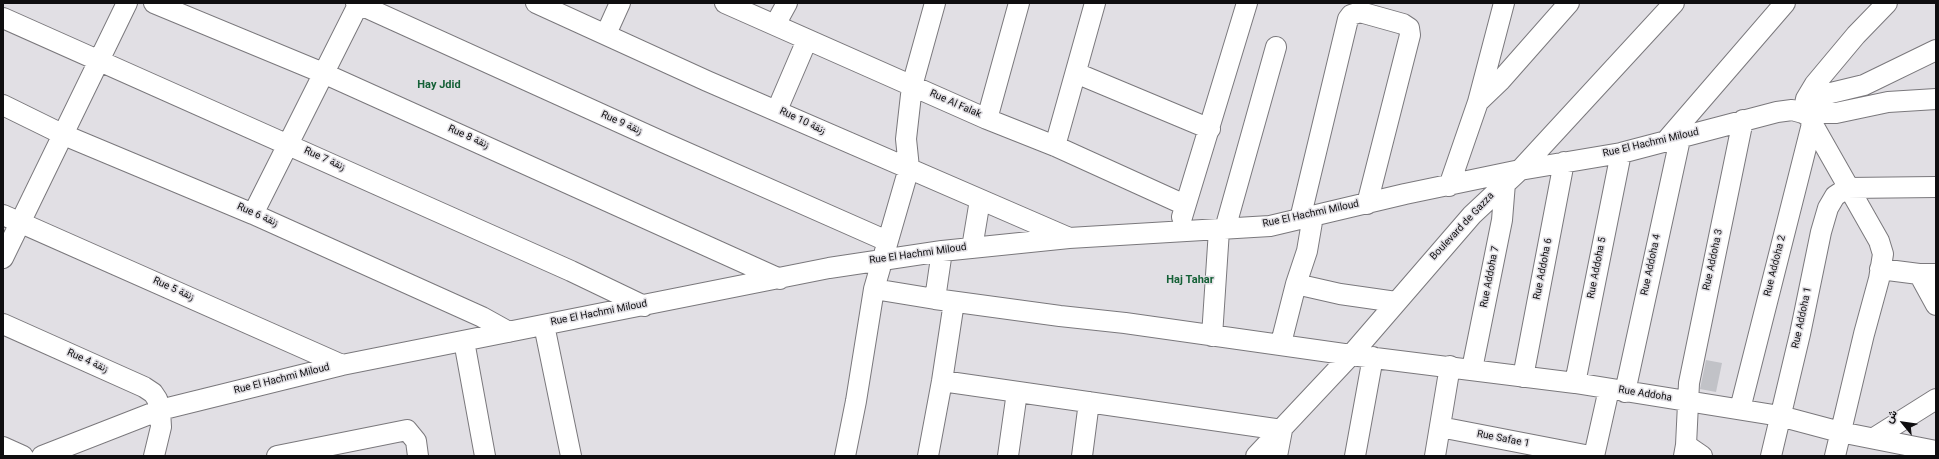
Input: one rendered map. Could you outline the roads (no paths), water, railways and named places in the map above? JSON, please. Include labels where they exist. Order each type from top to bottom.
[{"type":"street","points":[[3,258],[12,219],[64,135],[127,3]]},
{"type":"street","name":"Rue 8 زنقة","points":[[154,3],[323,73],[780,279]]},
{"type":"street","points":[[253,214],[358,3]]},
{"type":"street","name":"Rue 9 زنقة","points":[[358,3],[664,143],[888,241]]},
{"type":"street","name":"Rue 10 زنقة","points":[[536,3],[707,81],[777,110],[1069,238]]},
{"type":"street","points":[[606,34],[620,3]]},
{"type":"street","name":"Rue Al Falak","points":[[725,3],[987,119],[1055,146],[1186,205]]},
{"type":"street","points":[[775,25],[787,3]]},
{"type":"street","points":[[845,456],[856,401],[874,288],[909,168],[906,139],[912,86],[934,3]]},
{"type":"street","points":[[987,119],[1019,3]]},
{"type":"street","points":[[1055,146],[1094,3]]},
{"type":"street","points":[[1178,232],[1247,3]]},
{"type":"street","points":[[1449,186],[1478,102],[1504,3]]},
{"type":"street","points":[[1478,102],[1501,80],[1569,3]]},
{"type":"street","name":"Boulevard de Gazza","points":[[1256,456],[1351,355],[1472,215],[1520,170],[1674,3]]},
{"type":"street","points":[[1672,140],[1692,108],[1784,3]]},
{"type":"street","name":"Rue Addoha 2","points":[[1740,409],[1807,112],[1815,84],[1830,64],[1887,3]]},
{"type":"street","points":[[1281,344],[1296,284],[1307,251],[1306,217],[1348,19],[1351,15],[1360,12],[1403,24],[1410,28],[1410,35],[1367,204]]},
{"type":"street","name":"Rue 7 زنقة","points":[[3,18],[571,271],[644,306]]},
{"type":"street","points":[[777,110],[807,40]]},
{"type":"street","points":[[1212,336],[1222,229],[1276,47]]},
{"type":"street","points":[[1807,112],[1936,50]]},
{"type":"street","points":[[1076,73],[1210,129]]},
{"type":"street","points":[[1807,112],[1836,113],[1888,102],[1936,99]]},
{"type":"street","name":"Rue 6 زنقة","points":[[3,105],[64,135],[253,214],[482,317],[509,332]]},
{"type":"street","name":"Rue El Hachmi Miloud","points":[[42,456],[160,410],[342,365],[544,324],[881,260],[942,251],[1069,238],[1270,226],[1404,194],[1449,186],[1520,170],[1621,153],[1743,120],[1792,110],[1807,112]]},
{"type":"street","points":[[1807,112],[1847,188],[1879,241],[1883,254],[1835,456]]},
{"type":"street","name":"Rue Addoha 3","points":[[1691,452],[1689,382],[1743,120]]},
{"type":"street","name":"Rue Addoha 4","points":[[1594,456],[1617,391],[1672,140]]},
{"type":"street","name":"Rue Addoha 5","points":[[1575,383],[1621,153]]},
{"type":"street","name":"Rue Addoha 6","points":[[1523,377],[1564,162]]},
{"type":"street","name":"Rue Addoha 7","points":[[1472,369],[1502,220],[1505,183]]},
{"type":"street","points":[[1847,188],[1936,187]]},
{"type":"street","name":"Rue Addoha 1","points":[[1771,456],[1826,214],[1835,196],[1847,188]]},
{"type":"street","points":[[972,248],[980,200]]},
{"type":"street","name":"Rue 5 زنقة","points":[[12,219],[342,365]]},
{"type":"street","points":[[928,456],[942,381],[944,301],[942,251]]},
{"type":"street","points":[[1880,269],[1927,274],[1936,305]]},
{"type":"street","points":[[1296,284],[1340,294],[1396,302]]},
{"type":"street","name":"Rue Addoha","points":[[874,288],[944,301],[1125,323],[1351,355],[1450,366],[1575,383],[1617,391],[1780,416],[1840,432],[1936,451]]},
{"type":"street","name":"Rue 4 زنقة","points":[[3,324],[144,387],[153,393],[157,399],[160,410]]},
{"type":"street","points":[[544,324],[571,456]]},
{"type":"street","points":[[464,341],[485,456]]},
{"type":"street","points":[[1355,456],[1373,357]]},
{"type":"street","points":[[1435,456],[1450,366]]},
{"type":"street","points":[[942,381],[1282,430],[1277,456]]},
{"type":"street","points":[[1008,456],[1017,392]]},
{"type":"street","points":[[1874,438],[1936,400]]},
{"type":"street","points":[[1082,456],[1089,402]]},
{"type":"street","points":[[154,456],[161,427],[160,410]]},
{"type":"street","name":"Rue Safae 1","points":[[1440,427],[1590,456]]},
{"type":"street","points":[[277,456],[407,430],[416,441],[418,456]]},
{"type":"street","points":[[3,447],[23,456]]},
{"type":"district","name":"Hay Jdid","points":[[439,86]]},
{"type":"district","name":"Haj Tahar","points":[[1190,281]]}]
